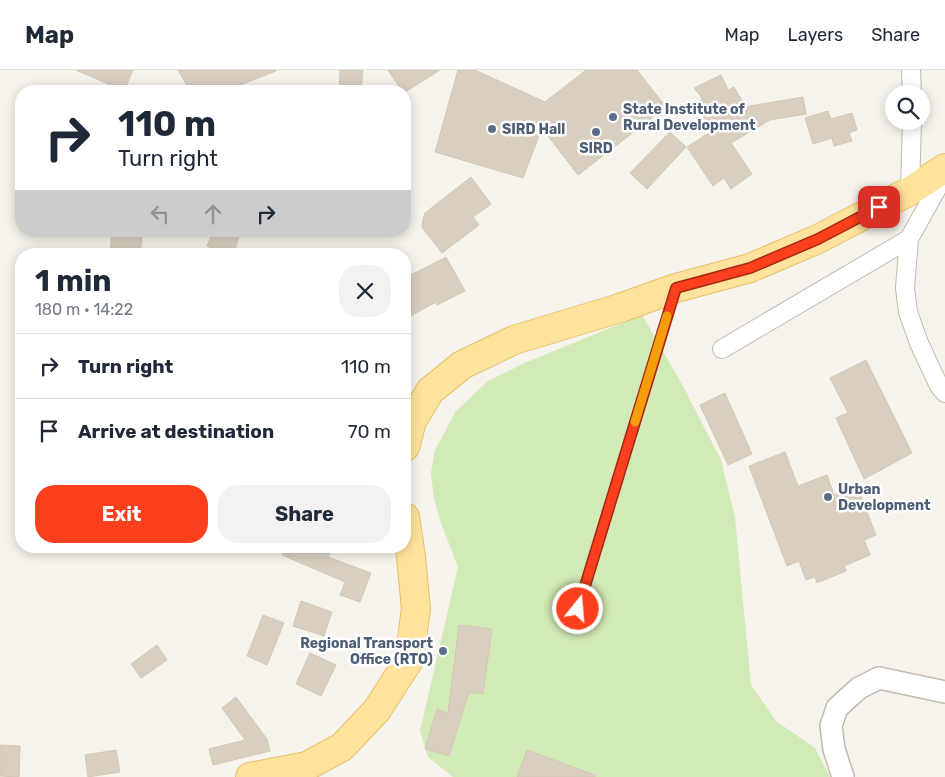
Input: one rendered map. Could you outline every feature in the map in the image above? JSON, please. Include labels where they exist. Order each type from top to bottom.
[{"type":"main road","points":[[411,425],[430,391],[462,365],[514,340],[620,308],[676,288],[750,268],[818,239],[910,191],[945,168]]},
{"type":"main road","points":[[250,777],[307,766],[342,747],[377,710],[409,660],[416,609],[410,553]]},
{"type":"street","points":[[911,70],[912,85]]},
{"type":"street","points":[[910,191],[912,130]]},
{"type":"street","points":[[945,174],[909,239],[905,288],[908,312],[919,343],[939,386],[945,393]]},
{"type":"street","points":[[722,349],[909,239]]},
{"type":"street","points":[[843,777],[834,749],[831,726],[837,708],[859,688],[879,678],[945,692]]},
{"type":"lane","points":[[578,609],[676,288]]},
{"type":"green space","points":[[642,315],[683,386],[721,460],[735,517],[751,685],[776,721],[815,748],[830,777],[453,777],[428,757],[420,731],[458,567],[434,499],[431,473],[435,450],[456,411],[488,381],[527,362]]},
{"type":"building","points":[[76,70],[133,70],[127,85],[110,85]]},
{"type":"building","points":[[178,70],[276,70],[240,85],[187,85]]},
{"type":"building","points":[[340,70],[363,70],[362,85],[339,85]]},
{"type":"building","points":[[388,70],[440,70],[411,88],[411,85],[398,85]]},
{"type":"building","points":[[458,70],[475,70],[545,102],[586,70],[637,70],[666,107],[578,175],[542,128],[523,178],[435,152]]},
{"type":"building","points":[[721,75],[728,90],[734,87],[746,108],[803,97],[806,114],[770,120],[731,143],[752,174],[731,189],[724,178],[713,186],[687,147],[712,131],[698,107],[703,104],[702,98],[694,88]]},
{"type":"building","points":[[828,111],[831,119],[852,113],[857,130],[849,133],[852,141],[834,146],[832,138],[813,144],[805,118]]},
{"type":"building","points":[[670,132],[686,147],[647,189],[630,173]]},
{"type":"building","points":[[471,177],[491,204],[473,217],[479,225],[442,253],[422,227],[425,213]]},
{"type":"building","points":[[111,237],[142,237],[141,248],[110,248]]},
{"type":"building","points":[[211,237],[239,237],[235,248],[212,248],[207,246]]},
{"type":"building","points":[[446,257],[465,291],[437,305],[436,302],[411,316],[411,275]]},
{"type":"building","points":[[866,360],[912,453],[864,479],[836,418],[848,413],[830,378]]},
{"type":"building","points":[[725,393],[752,454],[728,465],[700,405]]},
{"type":"building","points":[[785,452],[798,486],[827,475],[834,495],[857,486],[876,535],[864,540],[870,555],[844,566],[846,571],[817,583],[815,577],[806,580],[799,561],[787,566],[749,466]]},
{"type":"building","points":[[283,553],[329,553],[328,557],[371,573],[360,602],[340,595],[345,582],[282,555]]},
{"type":"building","points":[[301,601],[332,612],[324,636],[293,626]]},
{"type":"building","points":[[263,615],[284,623],[267,665],[247,656]]},
{"type":"building","points":[[459,625],[492,629],[483,694],[469,692],[449,756],[425,749],[437,709],[448,713]]},
{"type":"building","points":[[157,645],[167,660],[141,678],[131,664]]},
{"type":"building","points":[[310,653],[336,665],[321,696],[296,684]]},
{"type":"building","points":[[236,697],[267,739],[270,751],[213,765],[209,749],[245,740],[222,708]]},
{"type":"building","points":[[0,745],[20,746],[19,777],[0,776]]},
{"type":"building","points":[[116,750],[120,772],[88,777],[85,755]]},
{"type":"building","points":[[527,750],[595,775],[595,777],[517,777]]},
{"type":"slow traffic","points":[[635,422],[667,316]]},
{"type":"place","name":"State Institute of Rural Development","points":[[613,117]]},
{"type":"place","name":"SIRD Hall","points":[[492,129]]},
{"type":"place","name":"SIRD","points":[[596,132]]},
{"type":"place","name":"Urban Development","points":[[828,497]]},
{"type":"place","name":"Regional Transport Office (RTO)","points":[[443,651]]},
{"type":"route","points":[[578,609],[676,288],[750,268],[818,239],[879,207]]}]
